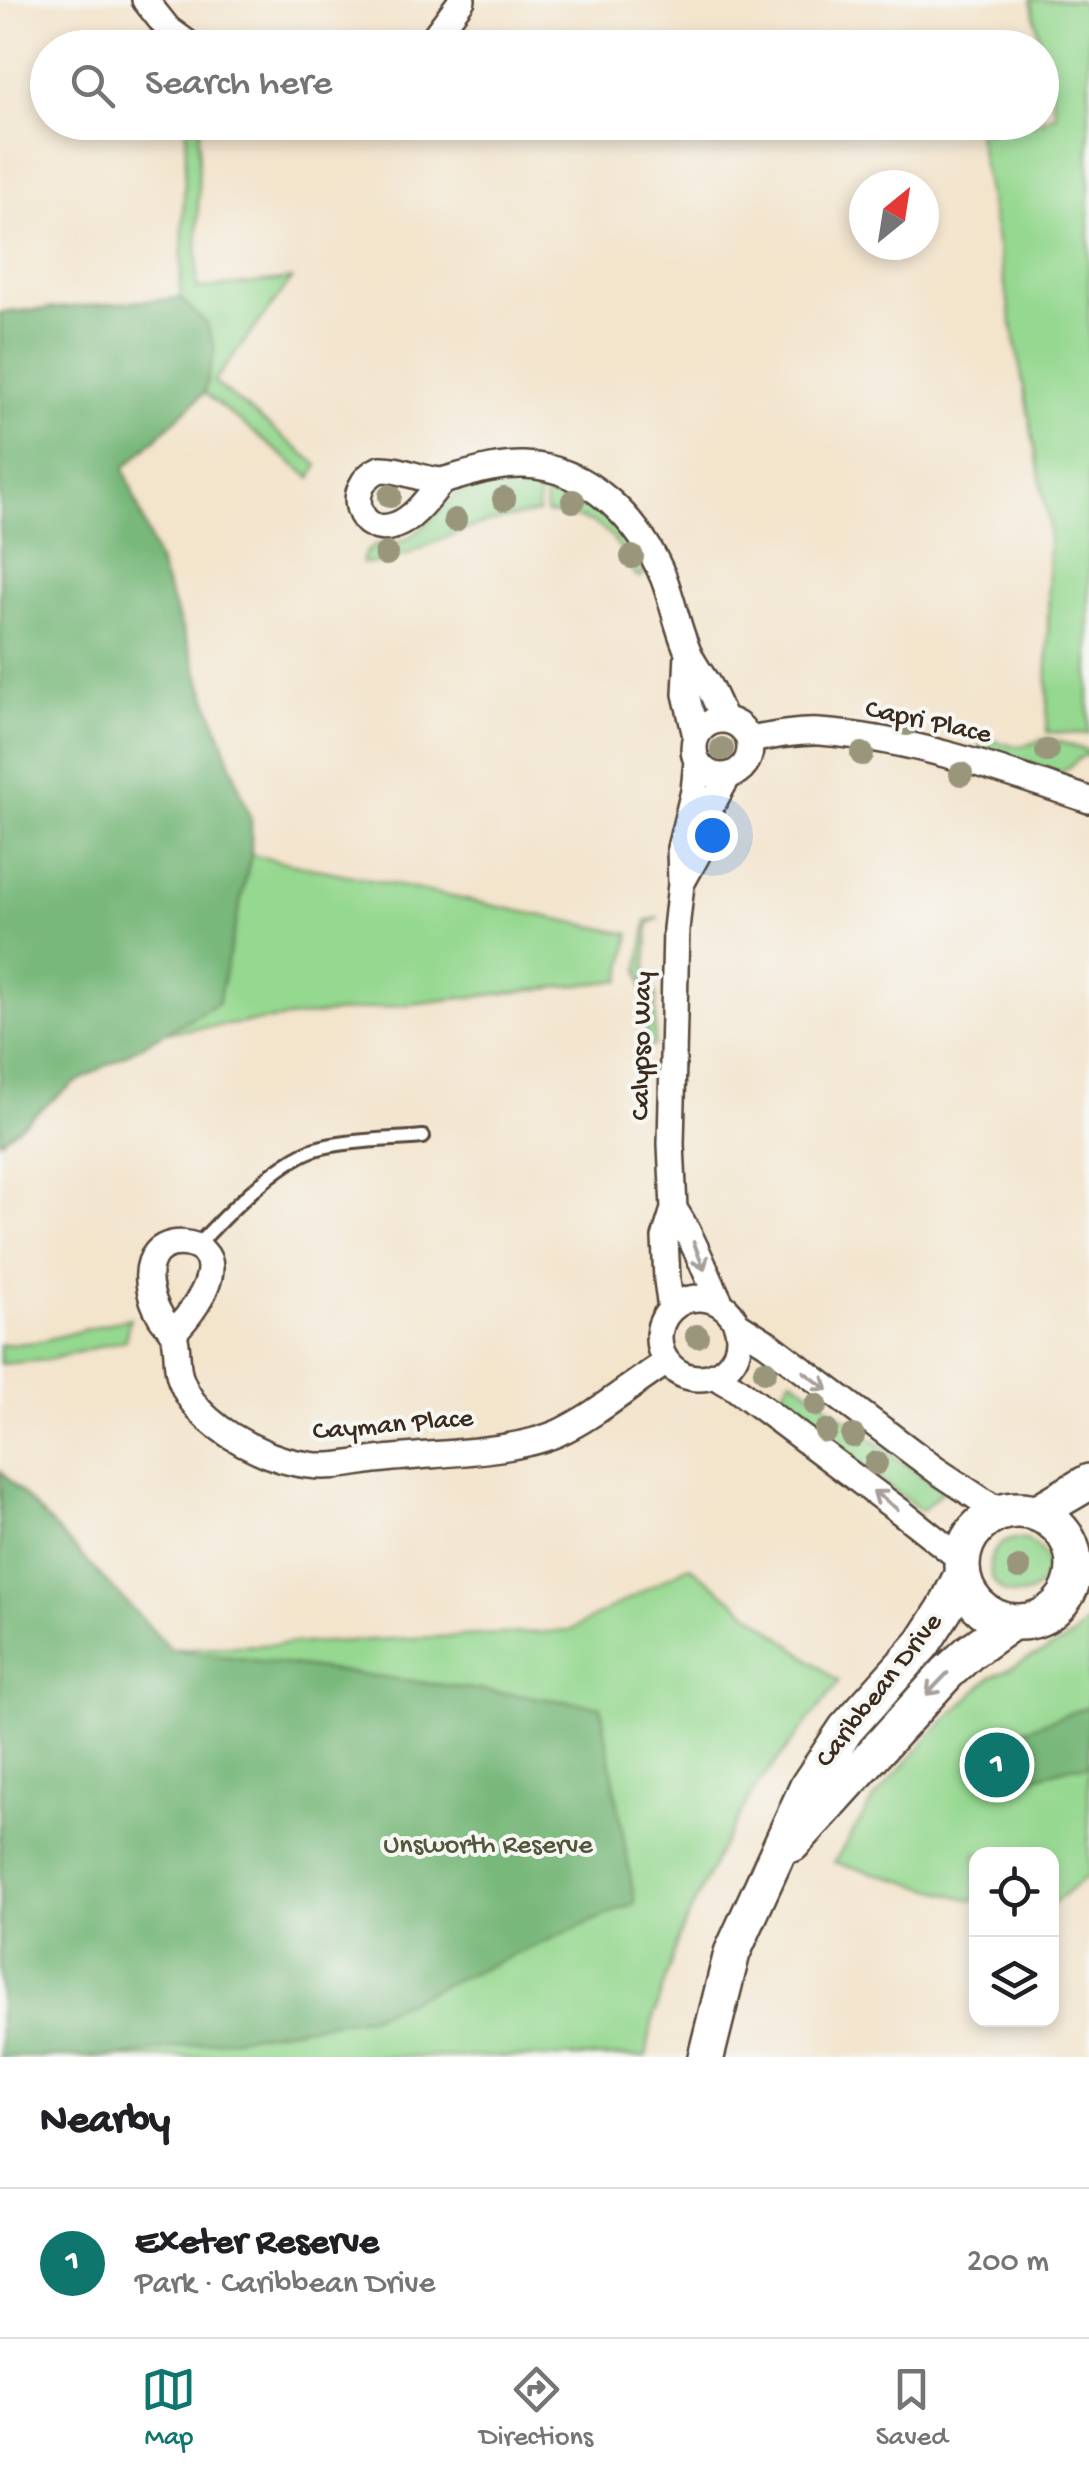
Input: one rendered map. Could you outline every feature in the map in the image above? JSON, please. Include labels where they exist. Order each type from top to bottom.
[{"type":"main road","points":[[1019,1513],[1059,1529],[1081,1553],[1068,1592],[1057,1606],[1041,1618],[1002,1621],[976,1604],[970,1595],[962,1568],[971,1536],[984,1522],[1050,1503],[1089,1482]]},
{"type":"main road","name":"Caribbean Drive","points":[[706,2057],[732,1953],[808,1786],[846,1729],[922,1643],[945,1609],[962,1568]]},
{"type":"main road","name":"Caribbean Drive","points":[[774,1862],[947,1673],[1012,1622]]},
{"type":"street","points":[[144,0],[169,30]]},
{"type":"street","points":[[440,30],[462,0]]},
{"type":"street","name":"Calypso Way","points":[[442,481],[494,468],[526,465],[562,471],[590,486],[616,508],[642,539],[662,575],[688,653],[724,719]]},
{"type":"street","name":"Calypso Way","points":[[671,1309],[665,1238],[674,1209],[671,1144],[676,929],[680,848],[696,778],[696,749],[686,694],[688,653]]},
{"type":"street","points":[[724,719],[740,726],[750,740],[749,759],[736,773],[718,776],[709,773],[696,749],[707,724],[724,719]]},
{"type":"street","name":"Capri Place","points":[[750,740],[819,732],[886,741],[995,768],[1089,800]]},
{"type":"street","name":"Calypso Way","points":[[681,884],[697,855],[711,806],[728,776]]},
{"type":"street","name":"Calypso Way","points":[[674,1209],[691,1234],[729,1314]]},
{"type":"street","name":"Cayman Place","points":[[196,1247],[178,1242],[154,1255],[149,1283],[160,1316],[174,1334],[180,1380],[188,1396],[216,1426],[253,1448],[311,1466],[540,1440],[571,1426],[667,1362]]},
{"type":"street","points":[[174,1334],[189,1317],[208,1277],[208,1260],[196,1247]]},
{"type":"street","points":[[729,1314],[739,1333],[738,1350],[728,1366],[714,1376],[697,1378],[672,1368],[662,1354],[660,1326],[671,1309],[686,1300],[704,1298],[729,1314],[936,1470],[1019,1513]]},
{"type":"street","points":[[714,1376],[886,1500],[962,1568]]},
{"type":"lane","points":[[196,1247],[220,1220],[281,1168],[304,1154],[327,1146],[423,1137]]},
{"type":"green space","points":[[1031,0],[1080,0],[1089,18],[1089,734],[1047,732],[1049,525],[978,140],[1059,140],[1059,30],[1038,30]]},
{"type":"green space","points":[[186,140],[199,140],[197,289],[292,279],[214,382],[318,465],[311,478],[204,393],[124,468],[251,820],[251,855],[630,934],[621,980],[166,1032],[73,1084],[0,1141],[0,313],[180,298]]},
{"type":"green space","points":[[180,298],[207,324],[215,348],[204,393],[124,468],[251,820],[251,855],[218,1003],[73,1084],[0,1141],[0,313]]},
{"type":"green space","points":[[520,478],[540,481],[538,513],[476,526],[387,561],[362,563],[376,544],[390,544],[412,536],[464,491]]},
{"type":"green space","points":[[547,482],[579,497],[605,517],[645,573],[635,575],[602,528],[580,518],[546,513]]},
{"type":"green space","points":[[980,737],[1013,746],[1047,738],[1089,751],[1089,757],[1084,755],[1061,773],[980,746]]},
{"type":"green space","points":[[660,918],[649,923],[645,985],[656,995],[654,1046],[646,1047],[646,1004],[639,969],[647,920]]},
{"type":"green space","points":[[130,1318],[125,1340],[48,1360],[0,1364],[0,1345],[37,1342]]},
{"type":"green space","points":[[792,1378],[943,1490],[922,1511],[776,1402]]},
{"type":"green space","name":"Unsworth Reserve","points":[[0,1471],[171,1649],[569,1631],[689,1566],[839,1682],[755,1789],[721,1848],[679,1936],[653,2019],[646,2057],[0,2057]]},
{"type":"green space","name":"Unsworth Reserve","points":[[0,1471],[171,1649],[601,1706],[635,1903],[371,2016],[116,2057],[0,2057]]},
{"type":"green space","points":[[1018,1539],[1038,1547],[1046,1567],[1038,1587],[1018,1595],[998,1587],[990,1567],[998,1547]]},
{"type":"green space","points":[[1089,1620],[1089,1875],[1059,1899],[1059,1847],[969,1847],[969,1899],[834,1862],[874,1799],[935,1730],[991,1677],[1076,1634]]},
{"type":"green space","points":[[1089,1706],[1089,1766],[1024,1780],[1002,1738]]},
{"type":"place","name":"Exeter Reserve","points":[[997,1765]]}]
